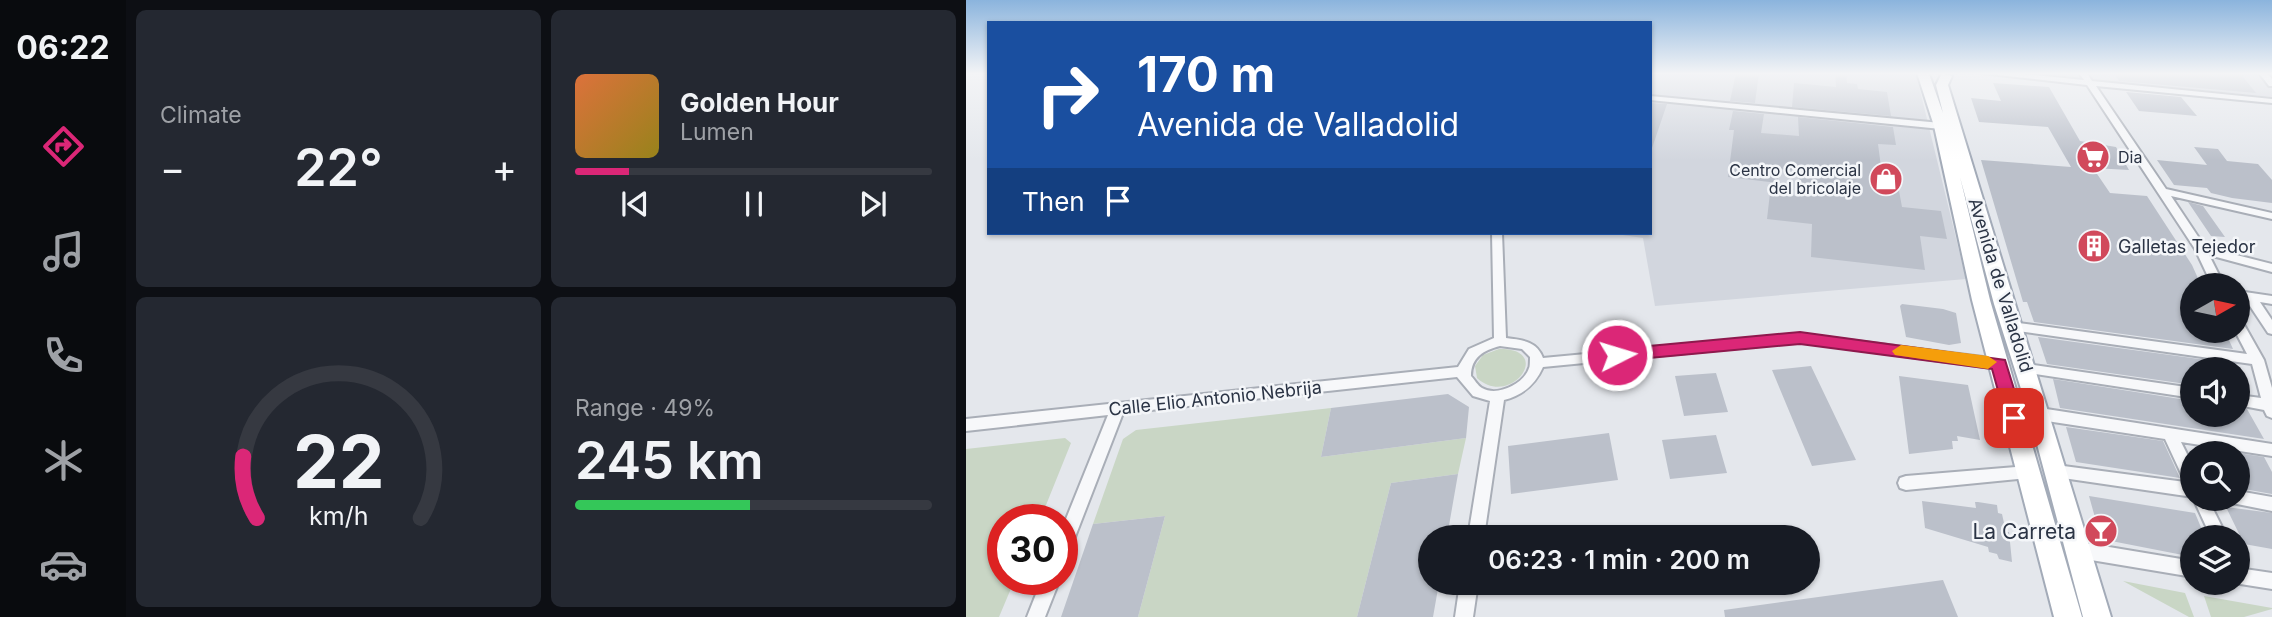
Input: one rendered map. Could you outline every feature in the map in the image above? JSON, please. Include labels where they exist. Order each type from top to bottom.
[{"type":"main road","name":"Avenida de Valladolid","points":[[1933,102],[1941,126],[1981,300],[2068,617]]},
{"type":"main road","name":"Avenida de Valladolid","points":[[1947,102],[2011,326],[2027,369],[2097,617]]},
{"type":"street","points":[[1689,102],[1941,126]]},
{"type":"street","points":[[2102,102],[2201,249],[2212,273]]},
{"type":"street","points":[[2161,191],[2272,216]]},
{"type":"street","points":[[1497,235],[1500,341]]},
{"type":"street","points":[[2201,249],[2272,268]]},
{"type":"street","points":[[2250,297],[2272,300]]},
{"type":"street","points":[[2250,303],[2272,330]]},
{"type":"street","points":[[2011,326],[2257,360]]},
{"type":"street","points":[[1538,363],[1800,338],[1999,364]]},
{"type":"street","points":[[1500,341],[1511,341],[1530,348],[1538,363],[1534,378],[1527,384],[1519,390],[1498,395],[1473,388],[1463,371],[1465,362],[1479,348],[1500,341]]},
{"type":"street","points":[[2248,343],[2257,360],[2271,409]]},
{"type":"street","points":[[2027,369],[2180,391]]},
{"type":"street","name":"Calle Elio Antonio Nebrija","points":[[966,425],[1463,371]]},
{"type":"street","points":[[1478,525],[1498,395]]},
{"type":"street","points":[[2250,403],[2271,409]]},
{"type":"street","points":[[1078,509],[1118,408]]},
{"type":"street","points":[[2040,414],[2272,450]]},
{"type":"street","points":[[2170,434],[2180,455]]},
{"type":"street","points":[[2056,471],[2180,488]]},
{"type":"street","points":[[1906,483],[2028,472]]},
{"type":"street","points":[[2250,500],[2272,503]]},
{"type":"street","points":[[2079,550],[2180,567]]},
{"type":"street","points":[[2250,578],[2272,582]]},
{"type":"street","points":[[1036,617],[1045,595]]},
{"type":"street","points":[[1464,617],[1467,595]]},
{"type":"shaded area","points":[[1652,102],[1923,102],[1966,279],[1655,306],[1643,238],[1623,235],[1652,235]]},
{"type":"green space","points":[[1499,349],[1516,351],[1524,357],[1526,366],[1522,375],[1514,382],[1503,386],[1490,386],[1477,378],[1475,366],[1483,355]]},
{"type":"green space","points":[[1331,408],[1321,457],[1466,438],[1458,474],[1391,483],[1357,617],[1138,617],[1165,516],[1093,524],[1123,439],[1136,430]]},
{"type":"green space","points":[[1065,438],[1071,443],[1046,504],[987,504],[987,595],[1008,595],[999,617],[966,617],[966,449]]},
{"type":"green space","points":[[2123,581],[2186,595],[2194,617],[2189,617]]},
{"type":"green space","points":[[2204,596],[2272,609],[2244,617],[2211,617]]},
{"type":"building","points":[[1792,102],[1889,102],[1891,116],[1792,107]]},
{"type":"building","name":"Galletas Tejedor","points":[[1972,102],[2057,102],[2080,141],[2116,147],[2129,170],[2093,168],[2110,193],[2147,196],[2196,273],[2180,273],[2180,342],[2034,322],[2027,302],[2023,302],[1981,160],[2071,167],[2048,127],[1979,122]]},
{"type":"building","points":[[2133,102],[2185,102],[2197,116],[2139,111]]},
{"type":"building","points":[[1652,103],[1667,104],[1652,148]]},
{"type":"building","points":[[1733,111],[1764,114],[1761,133],[1799,136],[1798,117],[1893,127],[1896,145],[1878,144],[1881,167],[1895,169],[1902,207],[1941,211],[1947,239],[1920,236],[1925,270],[1811,257],[1812,224],[1767,219],[1770,193],[1800,196],[1799,171],[1778,169],[1778,183],[1728,177],[1734,130],[1729,130]]},
{"type":"building","points":[[2194,147],[2218,149],[2227,161],[2258,164],[2272,180],[2272,203],[2232,198],[2211,193],[2207,188],[2174,185],[2157,160],[2207,165]]},
{"type":"building","points":[[2188,202],[2203,206],[2225,237],[2211,236]]},
{"type":"building","points":[[1902,304],[1956,313],[1961,343],[1949,345],[1906,337],[1900,306]]},
{"type":"building","points":[[2038,337],[2185,357],[2180,357],[2180,383],[2047,364]]},
{"type":"building","name":"Galletas Tejedor","points":[[2189,343],[2230,343],[2233,349]]},
{"type":"building","points":[[1811,366],[1856,460],[1812,466],[1772,370]]},
{"type":"building","points":[[1716,373],[1728,412],[1684,416],[1675,376]]},
{"type":"building","points":[[1899,376],[1968,385],[1980,440],[1957,436],[1958,441],[1952,441],[1953,449],[1909,454]]},
{"type":"building","points":[[2053,379],[2180,399],[2180,426],[2060,408]]},
{"type":"building","points":[[1448,394],[1469,407],[1466,438],[1321,457],[1331,408]]},
{"type":"building","points":[[2250,414],[2264,439],[2185,427],[2250,427]]},
{"type":"building","points":[[2066,427],[2163,441],[2180,478],[2076,462]]},
{"type":"building","points":[[1609,433],[1618,480],[1511,494],[1508,446]]},
{"type":"building","points":[[1716,435],[1727,473],[1670,479],[1662,440]]},
{"type":"building","points":[[2250,455],[2264,457],[2272,472],[2272,494],[2250,490]]},
{"type":"building","points":[[1458,474],[1449,525],[1418,525],[1418,595],[1437,595],[1433,617],[1357,617],[1391,483]]},
{"type":"building","points":[[2089,496],[2195,513],[2200,525],[2180,525],[2180,554],[2101,539]]},
{"type":"building","points":[[1922,501],[1976,508],[1975,502],[1997,505],[2006,532],[2009,532],[2012,562],[1999,559],[1997,554],[1989,552],[1988,547],[1925,528]]},
{"type":"building","points":[[2228,511],[2272,513],[2272,549],[2250,545],[2250,525],[2235,525]]},
{"type":"building","points":[[1165,516],[1138,617],[1061,617],[1069,595],[1078,595],[1078,568],[1093,524]]},
{"type":"building","points":[[1943,580],[1958,617],[1725,617],[1724,610]]},
{"type":"slow traffic","points":[[1901,351],[1988,362]]},
{"type":"place","name":"Dia","points":[[2093,157]]},
{"type":"place","name":"Centro Comercial del bricolaje","points":[[1886,179]]},
{"type":"place","name":"Galletas Tejedor","points":[[2094,246]]},
{"type":"place","name":"La Carreta","points":[[2101,531]]},
{"type":"route","points":[[1617,355],[1800,338],[1999,364],[2014,418]]}]
